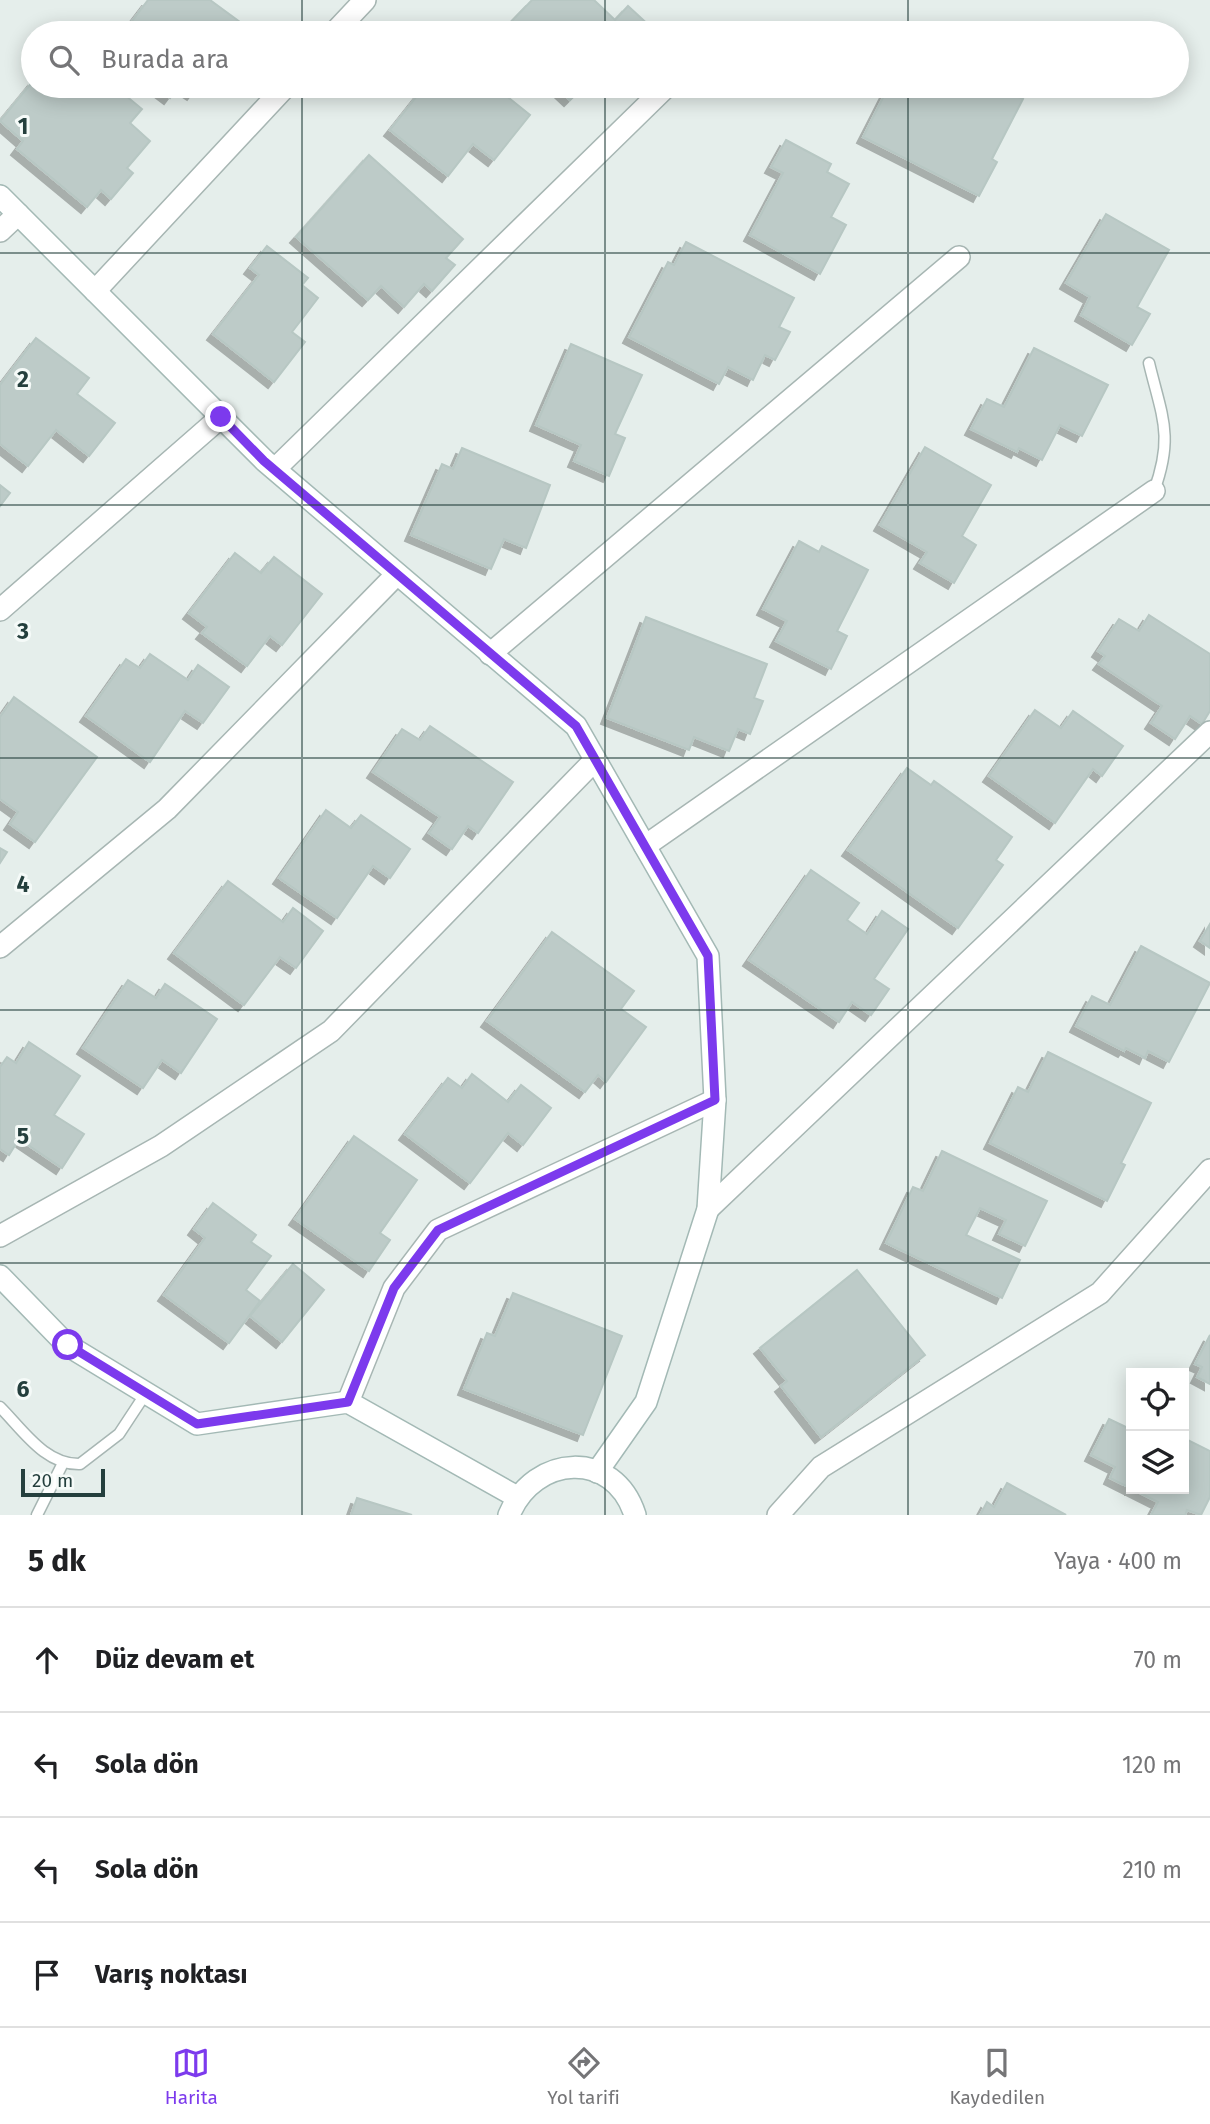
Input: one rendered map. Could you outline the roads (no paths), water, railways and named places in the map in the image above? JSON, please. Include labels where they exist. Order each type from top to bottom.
[{"type":"street","points":[[345,21],[365,0]]},
{"type":"street","points":[[95,291],[275,98]]},
{"type":"street","points":[[275,470],[655,98]]},
{"type":"street","points":[[0,196],[275,470],[576,726],[708,956],[715,1100],[708,1209],[646,1402],[597,1472]]},
{"type":"street","points":[[0,231],[18,214]]},
{"type":"street","points":[[491,654],[959,257]]},
{"type":"street","points":[[0,610],[221,417]]},
{"type":"street","points":[[645,846],[1154,491]]},
{"type":"street","points":[[0,947],[167,809],[397,574]]},
{"type":"street","points":[[708,1209],[1210,732]]},
{"type":"street","points":[[0,1236],[160,1146],[331,1031],[595,760]]},
{"type":"street","points":[[348,1402],[394,1288],[438,1230],[715,1100]]},
{"type":"street","points":[[778,1515],[821,1467],[1100,1293],[1210,1170]]},
{"type":"street","points":[[0,1276],[68,1345],[197,1424],[348,1402],[513,1506],[536,1478],[557,1468],[579,1467],[597,1472],[617,1484],[631,1502],[635,1515]]},
{"type":"lane","points":[[1149,363],[1167,438],[1164,465],[1154,491]]},
{"type":"lane","points":[[0,1408],[42,1451],[64,1463],[80,1464],[119,1434],[146,1393]]},
{"type":"lane","points":[[37,1515],[64,1463]]}]
